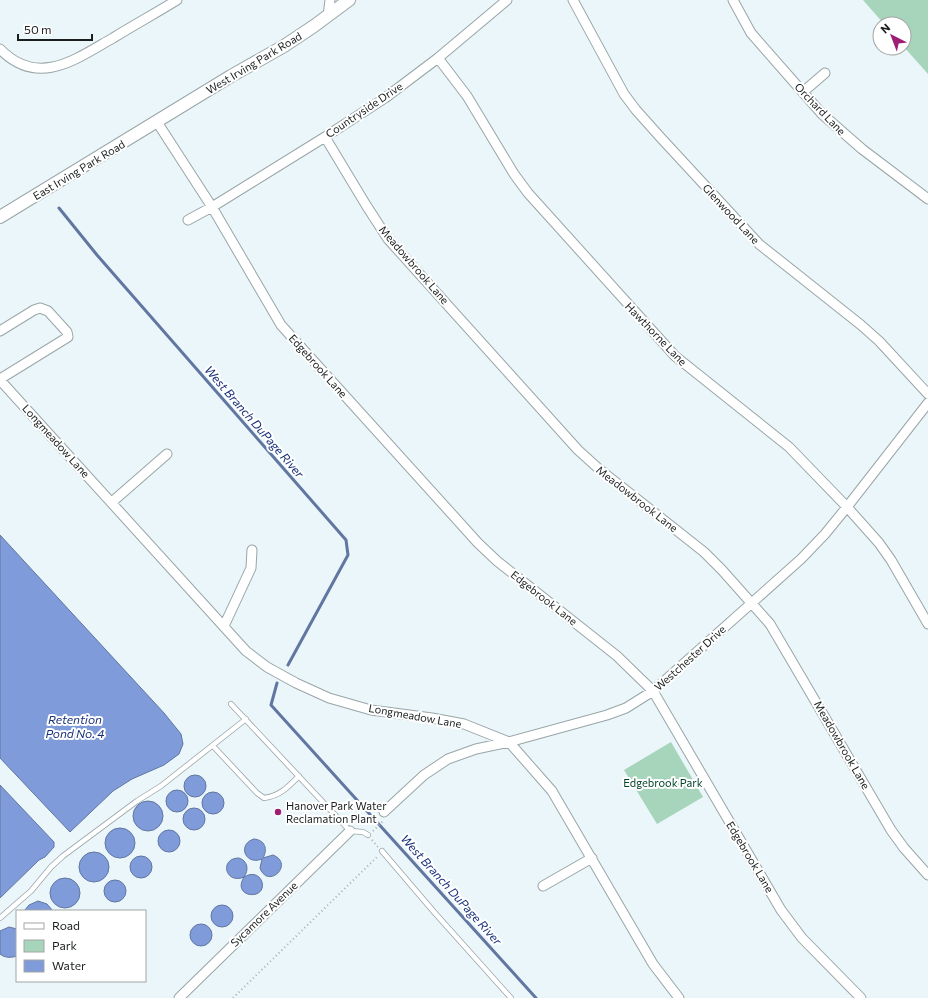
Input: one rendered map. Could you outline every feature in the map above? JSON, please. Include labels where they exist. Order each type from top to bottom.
[{"type":"main road","name":"West Irving Park Road","points":[[157,122],[231,76],[284,46],[349,0]]},
{"type":"main road","name":"East Irving Park Road","points":[[0,217],[157,122]]},
{"type":"street","points":[[328,16],[330,0]]},
{"type":"street","name":"Countryside Drive","points":[[212,207],[326,137],[385,98],[438,58],[507,0]]},
{"type":"street","name":"Glenwood Lane","points":[[573,0],[624,94],[666,144],[759,244],[873,335],[895,356],[928,394]]},
{"type":"street","name":"Orchard Lane","points":[[733,0],[751,33],[834,126],[862,150],[928,199]]},
{"type":"street","points":[[0,49],[15,62],[28,67],[42,69],[59,66],[78,58],[173,1]]},
{"type":"street","name":"Hawthorne Lane","points":[[438,58],[467,96],[514,174],[528,193],[675,356],[789,448],[847,507],[879,543],[891,560],[928,624]]},
{"type":"street","points":[[803,92],[825,72]]},
{"type":"street","name":"Edgebrook Lane","points":[[157,122],[212,207],[281,325],[473,538],[497,562],[617,656],[653,691],[781,910],[802,938],[861,998]]},
{"type":"street","name":"Meadowbrook Lane","points":[[326,137],[366,205],[388,238],[578,450],[599,469],[704,552],[770,624],[891,830],[904,848],[928,875]]},
{"type":"street","points":[[188,220],[212,207]]},
{"type":"street","name":"Longmeadow Lane","points":[[0,331],[34,310],[40,308],[48,311],[67,332],[68,337],[0,379],[246,651],[267,667],[296,684],[329,698],[371,710],[464,724],[509,742],[552,791],[653,964],[679,998]]},
{"type":"street","name":"Westchester Drive","points":[[384,816],[424,775],[448,759],[476,749],[509,742],[607,715],[626,708],[653,691],[801,559],[825,534],[928,403]]},
{"type":"street","points":[[112,502],[167,454]]},
{"type":"street","points":[[224,626],[250,568],[252,550]]},
{"type":"street","name":"Sycamore Avenue","points":[[179,998],[350,831]]},
{"type":"street","points":[[543,886],[592,858]]},
{"type":"lane","points":[[232,704],[350,831],[363,832],[368,835]]},
{"type":"lane","points":[[0,918],[32,891],[51,867],[63,856],[137,801],[161,786],[246,719]]},
{"type":"lane","points":[[213,746],[257,793],[264,798],[273,797],[282,793],[299,776]]},
{"type":"lane","points":[[382,851],[511,998]]},
{"type":"path","points":[[233,998],[382,851],[368,835],[375,829],[384,816]]},
{"type":"green space","points":[[863,0],[928,0],[928,74],[912,56],[912,16],[877,16]]},
{"type":"green space","name":"Edgebrook Park","points":[[671,742],[703,797],[657,824],[624,770]]},
{"type":"water","name":"Retention Pond No. 4","points":[[0,535],[164,713],[181,734],[183,744],[179,754],[164,765],[132,779],[113,791],[70,832],[0,758]]},
{"type":"water","points":[[195,775],[203,778],[206,786],[203,794],[195,797],[187,794],[184,786],[187,778]]},
{"type":"water","points":[[0,785],[54,842],[54,847],[0,898]]},
{"type":"water","points":[[177,790],[185,793],[188,801],[185,809],[177,812],[169,809],[166,801],[169,793]]},
{"type":"water","points":[[213,792],[221,795],[224,803],[221,811],[213,814],[205,811],[202,803],[205,795]]},
{"type":"water","points":[[148,801],[159,805],[163,816],[159,827],[148,831],[137,827],[133,816],[137,805]]},
{"type":"water","points":[[194,808],[202,811],[205,819],[202,827],[194,830],[186,827],[183,819],[186,811]]},
{"type":"water","points":[[120,828],[131,832],[135,843],[131,854],[120,858],[109,854],[105,843],[109,832]]},
{"type":"water","points":[[169,830],[177,833],[180,841],[177,849],[169,852],[161,849],[158,841],[161,833]]},
{"type":"water","points":[[254,839],[263,843],[265,851],[263,858],[273,855],[279,859],[281,869],[278,873],[268,877],[260,868],[262,859],[251,860],[245,854],[246,845]]},
{"type":"water","points":[[94,852],[105,856],[109,867],[105,878],[94,882],[83,878],[79,867],[83,856]]},
{"type":"water","points":[[141,856],[149,859],[152,867],[149,875],[141,878],[133,875],[130,867],[133,859]]},
{"type":"water","points":[[239,858],[246,863],[246,874],[244,877],[232,877],[229,875],[227,866],[233,859]]},
{"type":"water","points":[[252,874],[257,875],[261,879],[262,888],[259,892],[255,894],[245,893],[241,884],[244,877]]},
{"type":"water","points":[[65,878],[76,882],[80,893],[76,904],[65,908],[54,904],[50,893],[54,882]]},
{"type":"water","points":[[115,880],[123,883],[126,891],[123,899],[115,902],[107,899],[104,891],[107,883]]},
{"type":"water","points":[[38,901],[47,904],[52,910],[25,910],[29,905]]},
{"type":"water","points":[[222,905],[230,908],[233,916],[230,924],[222,927],[214,924],[211,916],[214,908]]},
{"type":"water","points":[[201,924],[209,927],[212,935],[209,943],[201,946],[193,943],[190,935],[193,927]]},
{"type":"water","points":[[9,927],[16,929],[16,956],[6,957],[0,954],[0,931]]},
{"type":"waterway","name":"West Branch DuPage River","points":[[59,208],[97,255],[346,540],[348,555],[288,665]]},
{"type":"waterway","name":"West Branch DuPage River","points":[[277,683],[271,705],[536,998]]},
{"type":"place","name":"Hanover Park Water Reclamation Plant","points":[[278,812]]}]
